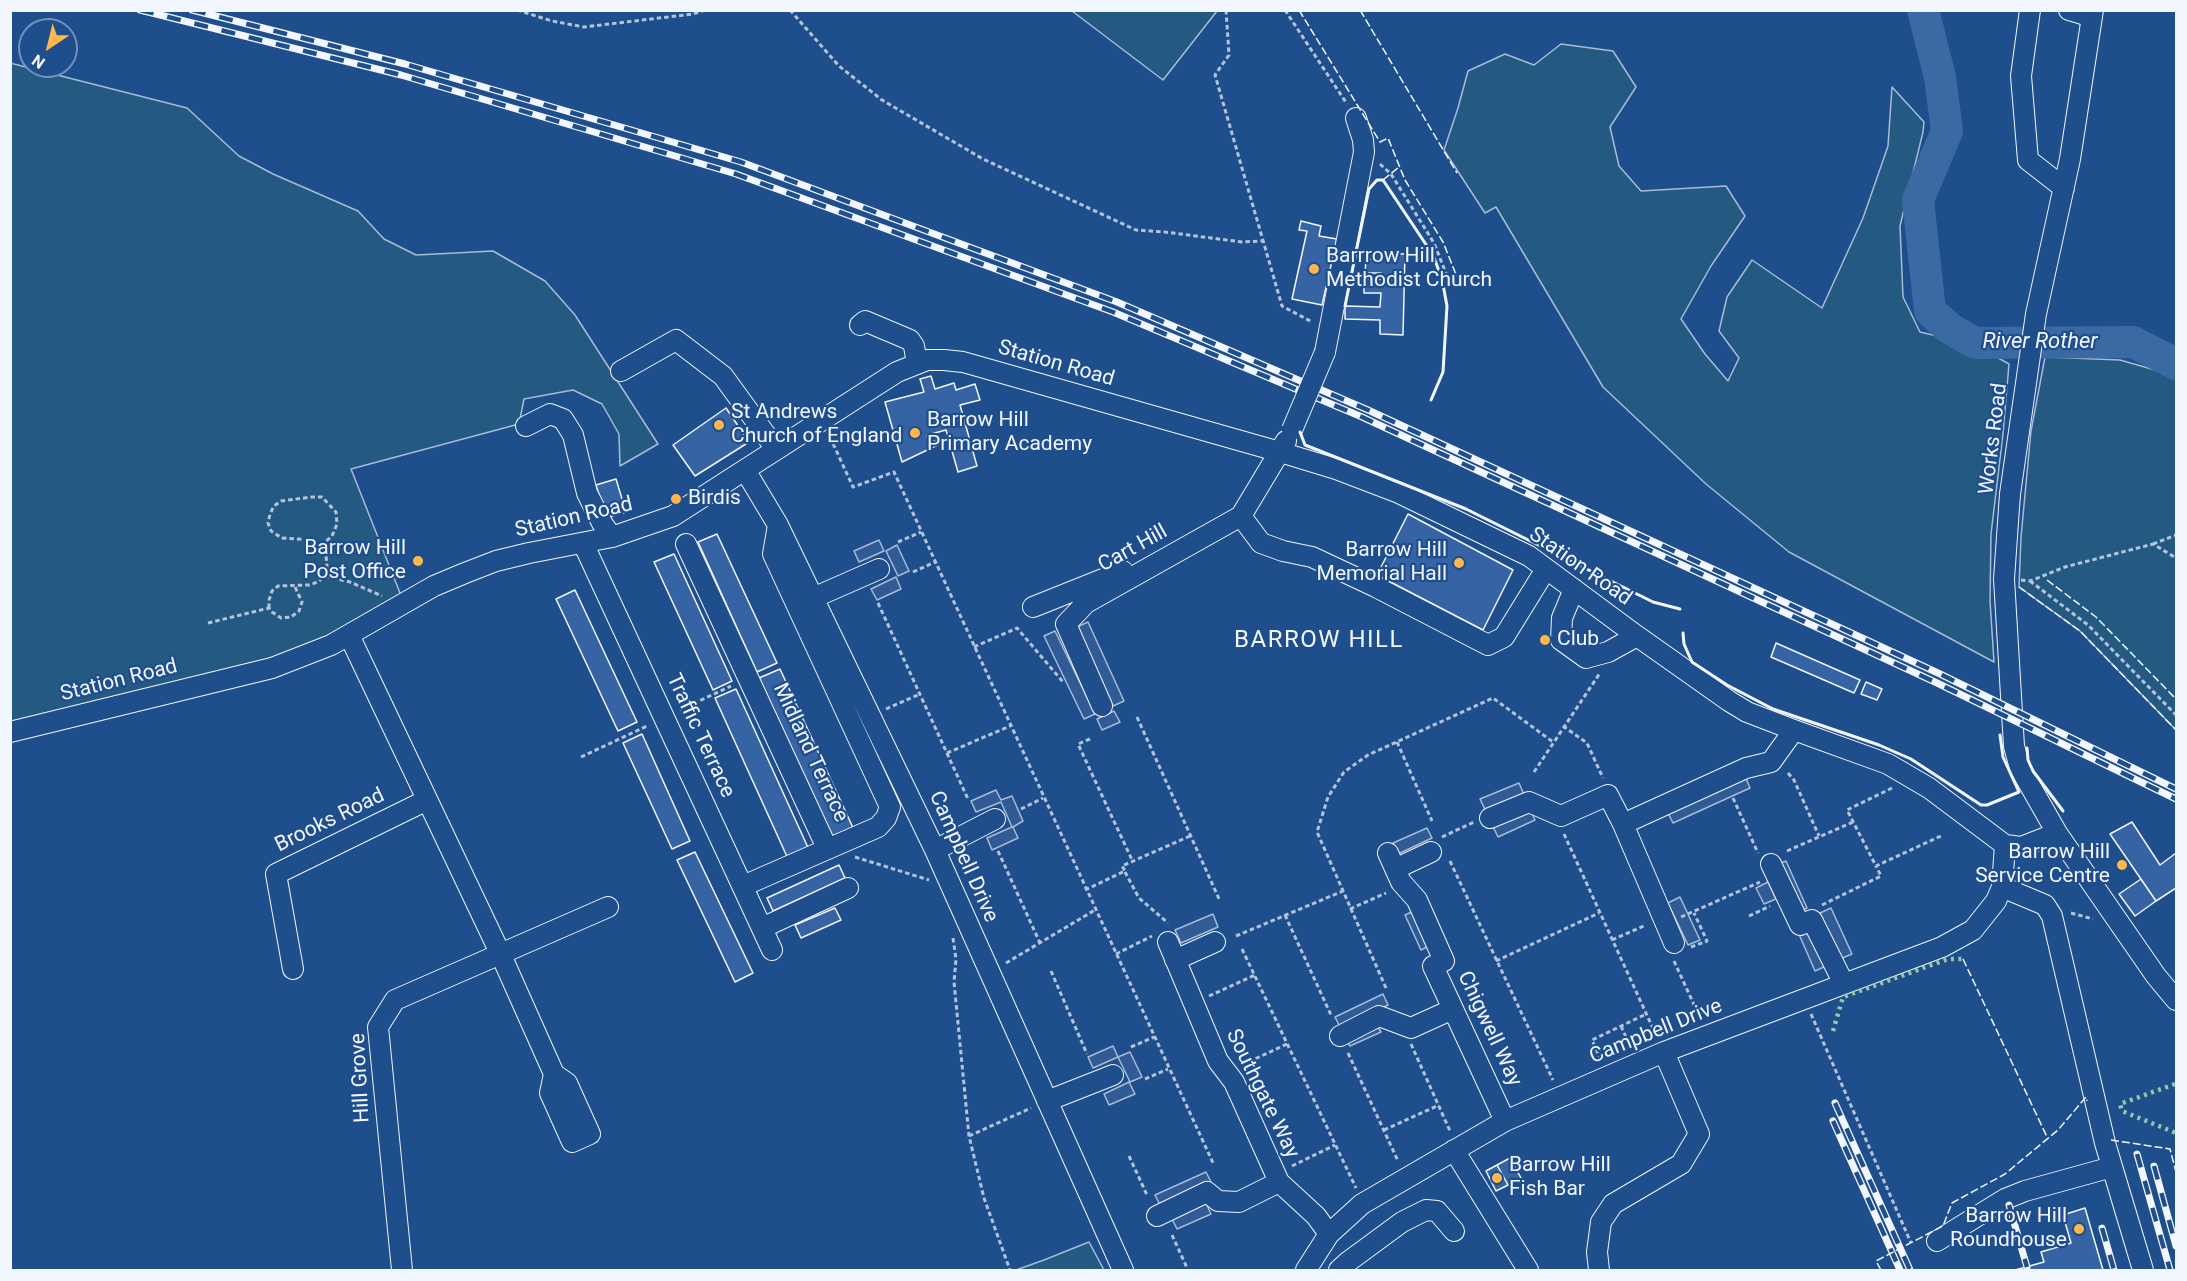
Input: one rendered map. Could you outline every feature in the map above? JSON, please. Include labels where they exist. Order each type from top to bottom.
[{"type":"street","points":[[2030,10],[2021,76],[2028,160],[2064,188]]},
{"type":"street","points":[[2069,10],[2092,14]]},
{"type":"street","name":"Works Road","points":[[2092,14],[2070,159],[2028,358],[2010,494],[2005,590],[2016,756],[2056,833],[2156,976],[2176,1000]]},
{"type":"street","points":[[1356,118],[1364,152]]},
{"type":"street","name":"Cart Hill","points":[[1102,706],[1066,624],[1086,603],[1241,516],[1293,430],[1325,352],[1364,152]]},
{"type":"street","points":[[860,325],[865,321],[910,340],[914,346],[917,364]]},
{"type":"street","points":[[621,371],[676,340],[723,376],[776,449]]},
{"type":"street","name":"Station Road","points":[[10,732],[272,668],[349,635],[434,586],[496,561],[612,537],[673,516],[897,372],[935,360],[963,362],[1280,452],[1336,469],[1399,493],[1529,556],[1636,636],[1729,701],[1748,712],[1896,768],[1929,788],[2005,845]]},
{"type":"street","points":[[526,426],[550,414],[563,420],[573,435],[587,493],[612,537]]},
{"type":"street","name":"Campbell Drive","points":[[745,470],[778,525],[935,850],[988,973],[1123,1270]]},
{"type":"street","points":[[1241,516],[1261,543],[1282,551],[1312,557],[1488,645],[1504,636],[1546,569]]},
{"type":"street","points":[[743,886],[878,826],[886,818],[890,807],[772,554],[778,525]]},
{"type":"street","points":[[1033,607],[1196,542]]},
{"type":"street","name":"Traffic Terrace","points":[[583,543],[772,950]]},
{"type":"street","name":"Midland Terrace","points":[[686,544],[827,848]]},
{"type":"street","points":[[813,598],[879,568]]},
{"type":"street","points":[[1574,589],[1562,618],[1561,640],[1586,658],[1600,654],[1636,636]]},
{"type":"street","points":[[349,635],[501,955],[554,1074]]},
{"type":"street","points":[[1623,824],[1746,768],[1771,762],[1794,730]]},
{"type":"street","points":[[1486,818],[1528,802],[1560,816],[1608,795],[1678,950]]},
{"type":"street","name":"Brooks Road","points":[[293,969],[276,874],[427,800]]},
{"type":"street","points":[[935,850],[995,819]]},
{"type":"street","points":[[2005,845],[2021,847],[2056,833]]},
{"type":"street","name":"Chigwell Way","points":[[1435,845],[1392,861],[1401,882],[1417,900],[1444,961],[1433,966],[1505,1121]]},
{"type":"street","name":"Campbell Drive","points":[[1306,1270],[1329,1234],[1362,1204],[1505,1121],[1664,1052],[1907,958],[1942,947],[1973,930],[1996,901],[2002,887],[2005,845]]},
{"type":"street","points":[[1767,868],[1800,925],[1812,920],[1844,984]]},
{"type":"street","points":[[2002,887],[2045,905],[2052,915],[2112,1167],[2143,1270]]},
{"type":"street","points":[[762,928],[848,888]]},
{"type":"street","points":[[501,955],[608,907]]},
{"type":"street","points":[[1166,941],[1215,942]]},
{"type":"street","name":"Southgate Way","points":[[1166,941],[1218,1061],[1234,1082],[1282,1175],[1329,1234]]},
{"type":"street","name":"Hill Grove","points":[[402,1270],[378,1027],[395,1000],[501,955]]},
{"type":"street","points":[[1344,1044],[1379,1016],[1411,1028],[1453,1009]]},
{"type":"street","points":[[1599,1270],[1597,1252],[1600,1222],[1613,1204],[1681,1164],[1699,1134],[1664,1052]]},
{"type":"street","points":[[1047,1101],[1113,1075]]},
{"type":"street","points":[[1454,1150],[1528,1270]]},
{"type":"street","points":[[1936,1241],[2005,1199],[2025,1191],[2112,1167]]},
{"type":"street","points":[[1157,1216],[1207,1192],[1218,1201],[1239,1202],[1282,1175]]},
{"type":"street","points":[[1340,1270],[1401,1222],[1426,1210],[1437,1211],[1454,1231]]},
{"type":"path","points":[[517,10],[552,21],[584,27],[693,14],[705,10]]},
{"type":"path","points":[[790,10],[839,66],[882,100],[983,159],[1136,230],[1242,242],[1262,241]]},
{"type":"path","points":[[1226,10],[1229,55],[1215,75],[1282,306],[1330,332]]},
{"type":"path","points":[[1285,10],[1356,118]]},
{"type":"path","points":[[1364,152],[1391,174],[1434,243],[1451,286]]},
{"type":"path","points":[[822,419],[853,487],[894,472],[1085,890],[1214,1165]]},
{"type":"path","points":[[295,587],[302,602],[299,611],[291,617],[281,618],[269,608],[272,591],[278,586],[295,587],[318,582],[325,576],[326,555],[321,546],[312,540],[282,538],[271,531],[268,523],[274,506],[281,501],[312,496],[322,497],[336,512],[337,524],[332,536],[321,546]]},
{"type":"path","points":[[898,542],[921,531]]},
{"type":"path","points":[[2176,535],[2153,544],[2065,567],[2030,581],[2088,625],[2176,715]]},
{"type":"path","points":[[2153,544],[2176,558]]},
{"type":"path","points":[[913,572],[935,562]]},
{"type":"path","points":[[325,576],[350,582],[378,593],[398,606]]},
{"type":"path","points":[[878,603],[968,799]]},
{"type":"path","points":[[208,623],[269,608]]},
{"type":"path","points":[[974,647],[1017,628],[1063,682]]},
{"type":"path","points":[[1534,772],[1602,670],[1600,654]]},
{"type":"path","points":[[870,716],[920,694]]},
{"type":"path","points":[[1386,988],[1317,832],[1328,797],[1344,772],[1368,754],[1493,698],[1553,742]]},
{"type":"path","points":[[1137,717],[1220,901]]},
{"type":"path","points":[[947,753],[1010,726]]},
{"type":"path","points":[[1563,726],[1587,743],[1606,786]]},
{"type":"path","points":[[1090,739],[1078,744],[1133,862]]},
{"type":"path","points":[[1397,742],[1432,821]]},
{"type":"path","points":[[1788,773],[1794,780],[1820,836]]},
{"type":"path","points":[[1797,917],[1881,876],[1847,810],[1893,787]]},
{"type":"path","points":[[1021,809],[1043,798]]},
{"type":"path","points":[[1612,940],[1694,912],[1767,868],[1733,798]]},
{"type":"path","points":[[1554,813],[1664,1052]]},
{"type":"path","points":[[1435,845],[1486,818]]},
{"type":"path","points":[[1787,851],[1853,822]]},
{"type":"path","points":[[1876,866],[1943,835]]},
{"type":"path","points":[[1116,954],[1166,941],[1122,866],[1190,836]]},
{"type":"path","points":[[827,848],[928,880]]},
{"type":"path","points":[[998,851],[1040,943]]},
{"type":"path","points":[[1450,861],[1554,1082]]},
{"type":"path","points":[[1085,890],[1125,871]]},
{"type":"path","points":[[1236,936],[1343,891]]},
{"type":"path","points":[[1350,909],[1390,891]]},
{"type":"path","points":[[1749,916],[1780,902]]},
{"type":"path","points":[[2048,908],[2120,925]]},
{"type":"path","points":[[988,973],[1095,910]]},
{"type":"path","points":[[1694,912],[1707,940],[1678,950],[1706,1029]]},
{"type":"path","points":[[1496,961],[1599,913]]},
{"type":"path","points":[[1285,915],[1331,1015]]},
{"type":"path","points":[[952,931],[956,959],[954,982],[969,1136],[984,1198],[1010,1270]]},
{"type":"path","points":[[1242,949],[1362,1204]]},
{"type":"path","points":[[1051,971],[1087,1054]]},
{"type":"path","points":[[1205,998],[1255,975]]},
{"type":"path","points":[[1805,999],[1911,1243]]},
{"type":"path","points":[[1602,1062],[1592,1040],[1646,1014]]},
{"type":"path","points":[[1403,1025],[1452,1134],[1454,1150]]},
{"type":"path","points":[[1621,1026],[1632,1049]]},
{"type":"path","points":[[1131,1047],[1154,1036]]},
{"type":"path","points":[[1238,1067],[1287,1044]]},
{"type":"path","points":[[1344,1044],[1398,1161]]},
{"type":"path","points":[[1145,1079],[1169,1068]]},
{"type":"path","points":[[969,1136],[1047,1101]]},
{"type":"path","points":[[1384,1130],[1438,1105]]},
{"type":"path","points":[[1282,1175],[1336,1145]]},
{"type":"path","points":[[1129,1156],[1147,1195]]},
{"type":"path","points":[[1172,1235],[1188,1270]]},
{"type":"shaded area","points":[[1072,11],[1217,11],[1163,80]]},
{"type":"shaded area","points":[[1561,44],[1613,51],[1636,87],[1610,127],[1619,166],[1641,191],[1726,186],[1745,216],[1711,266],[1681,319],[1705,354],[1728,381],[1739,358],[1719,331],[1727,297],[1752,260],[1822,308],[1863,218],[1888,146],[1892,87],[1924,122],[1900,226],[1903,297],[1920,332],[1975,345],[2009,364],[1991,534],[1990,601],[1994,662],[1789,552],[1706,484],[1603,387],[1496,207],[1485,213],[1444,150],[1468,71],[1505,54],[1534,65]]},
{"type":"shaded area","points":[[10,63],[18,65],[18,78],[69,78],[187,108],[239,156],[273,174],[358,211],[384,239],[416,255],[493,251],[545,281],[575,315],[658,444],[620,466],[619,434],[602,404],[573,390],[524,399],[519,424],[351,469],[402,598],[299,652],[11,723]]},
{"type":"shaded area","points":[[2045,357],[2120,360],[2176,376],[2176,730],[2080,631],[2019,587],[2021,537],[2031,431]]},
{"type":"shaded area","points":[[879,540],[884,551],[859,562],[854,551]]},
{"type":"shaded area","points":[[897,545],[909,571],[898,576],[886,551]]},
{"type":"shaded area","points":[[896,577],[901,589],[877,600],[871,589]]},
{"type":"shaded area","points":[[1088,622],[1124,701],[1113,706],[1077,627]]},
{"type":"shaded area","points":[[1055,631],[1095,714],[1084,719],[1044,636]]},
{"type":"shaded area","points":[[1114,711],[1120,722],[1102,730],[1097,719]]},
{"type":"shaded area","points":[[1745,776],[1750,788],[1673,823],[1667,811]]},
{"type":"shaded area","points":[[1519,783],[1535,820],[1498,837],[1480,799]]},
{"type":"shaded area","points":[[996,790],[1001,800],[1012,796],[1023,821],[1013,827],[1018,838],[992,850],[987,838],[1012,827],[1001,802],[976,812],[971,801]]},
{"type":"shaded area","points":[[1427,828],[1432,838],[1398,854],[1393,843]]},
{"type":"shaded area","points":[[1786,861],[1807,908],[1800,911],[1778,864]]},
{"type":"shaded area","points":[[1768,882],[1776,899],[1764,904],[1756,888]]},
{"type":"shaded area","points":[[1680,897],[1700,940],[1688,945],[1668,903]]},
{"type":"shaded area","points":[[1831,908],[1852,954],[1840,959],[1820,913]]},
{"type":"shaded area","points":[[1416,910],[1431,945],[1421,950],[1405,915]]},
{"type":"shaded area","points":[[1213,914],[1218,927],[1181,943],[1175,930]]},
{"type":"shaded area","points":[[1809,927],[1826,966],[1815,971],[1798,932]]},
{"type":"shaded area","points":[[1383,994],[1388,1005],[1340,1027],[1335,1017]]},
{"type":"shaded area","points":[[1378,1027],[1381,1032],[1350,1046],[1347,1041]]},
{"type":"shaded area","points":[[1113,1046],[1118,1057],[1093,1068],[1088,1057]]},
{"type":"shaded area","points":[[1130,1052],[1142,1077],[1130,1082],[1118,1057]]},
{"type":"shaded area","points":[[1129,1082],[1135,1094],[1109,1105],[1104,1094]]},
{"type":"shaded area","points":[[1206,1172],[1211,1182],[1160,1205],[1155,1195]]},
{"type":"shaded area","points":[[1206,1203],[1211,1214],[1177,1229],[1172,1219]]},
{"type":"shaded area","points":[[1089,1242],[1104,1270],[1016,1270],[1044,1260]]},
{"type":"building","name":"Barrrow Hill Methodist Church","points":[[1301,221],[1321,226],[1319,236],[1337,239],[1322,305],[1292,299],[1307,231],[1299,230]]},
{"type":"building","points":[[1382,253],[1405,254],[1403,335],[1380,334],[1380,320],[1345,319],[1345,306],[1380,307],[1381,293],[1364,293],[1364,279],[1381,279],[1381,273],[1365,273],[1366,259],[1382,260]]},
{"type":"building","points":[[931,376],[935,389],[954,383],[956,390],[975,384],[980,400],[960,405],[977,466],[958,472],[946,430],[927,435],[929,444],[940,438],[942,443],[902,462],[885,402],[924,392],[920,379]]},
{"type":"building","name":"St Andrews Church of England","points":[[726,408],[749,442],[695,476],[673,445]]},
{"type":"building","points":[[616,479],[626,512],[606,518],[596,485]]},
{"type":"building","points":[[1408,514],[1513,570],[1483,630],[1377,575]]},
{"type":"building","points":[[717,534],[777,663],[757,672],[698,542]]},
{"type":"building","points":[[674,554],[732,681],[713,690],[654,562]]},
{"type":"building","points":[[575,590],[637,722],[618,731],[556,599]]},
{"type":"building","points":[[1776,643],[1860,680],[1854,693],[1771,657]]},
{"type":"building","points":[[780,669],[854,830],[834,840],[759,678]]},
{"type":"building","points":[[1866,682],[1882,689],[1877,700],[1861,694]]},
{"type":"building","points":[[736,689],[810,852],[789,861],[715,698]]},
{"type":"building","points":[[642,734],[690,841],[672,849],[623,743]]},
{"type":"building","points":[[2132,822],[2160,865],[2176,853],[2176,888],[2156,901],[2110,834]]},
{"type":"building","points":[[695,852],[753,973],[735,982],[677,860]]},
{"type":"building","points":[[839,865],[845,878],[773,911],[767,898]]},
{"type":"building","points":[[2141,879],[2156,901],[2135,916],[2119,894]]},
{"type":"building","points":[[835,908],[841,920],[801,938],[795,925]]},
{"type":"building","points":[[1510,1158],[1521,1178],[1508,1185],[1497,1165]]},
{"type":"building","name":"Barrow Hill Fish Bar","points":[[1497,1165],[1508,1185],[1496,1191],[1486,1171]]},
{"type":"building","name":"Barrow Hill Roundhouse","points":[[2085,1208],[2103,1270],[2015,1270],[2044,1262],[2041,1252],[2071,1243],[2063,1215]]},
{"type":"waterway","name":"River Rother","points":[[1923,10],[1940,77],[1947,131],[1918,200],[1930,311],[1949,328],[1975,343],[2133,342],[2176,364]]},
{"type":"railway","points":[[140,10],[401,75],[736,174],[1113,312],[1362,417],[1935,682],[2176,799]]},
{"type":"railway","points":[[192,10],[405,64],[741,162],[1117,302],[1368,410],[1938,673],[2176,789]]},
{"type":"railway","points":[[1835,1103],[1910,1270]]},
{"type":"railway","points":[[1833,1121],[1900,1270]]},
{"type":"railway","points":[[2137,1154],[2170,1270]]},
{"type":"railway","points":[[2154,1166],[2176,1246]]},
{"type":"railway","points":[[2009,1205],[2027,1267]]},
{"type":"railway","points":[[2102,1228],[2114,1270]]},
{"type":"hedge","points":[[1833,1031],[1843,997],[1948,959],[1963,959]]},
{"type":"hedge","points":[[2175,1084],[2120,1104],[2122,1111],[2176,1133]]},
{"type":"fence","points":[[1299,10],[1380,142],[1388,138],[1405,180],[1443,242],[1457,277]]},
{"type":"fence","points":[[1360,10],[1457,173]]},
{"type":"fence","points":[[1383,180],[1399,167]]},
{"type":"fence","points":[[2047,580],[2096,617],[2176,699]]},
{"type":"fence","points":[[2019,587],[2080,631],[2176,730]]},
{"type":"fence","points":[[1963,959],[2048,1139]]},
{"type":"fence","points":[[1881,1270],[1876,1261],[1943,1226],[1952,1203],[2005,1174],[2058,1130],[2086,1097],[2087,1101]]},
{"type":"fence","points":[[2111,1140],[2170,1149],[2176,1172]]},
{"type":"wall","points":[[1345,306],[1369,189],[1377,180],[1383,180],[1433,255],[1442,279],[1447,306],[1443,372],[1431,400]]},
{"type":"wall","points":[[1300,432],[1305,445],[1466,509],[1653,602],[1680,609]]},
{"type":"wall","points":[[1683,633],[1684,644],[1692,662],[1727,685],[1773,709],[1879,745],[1911,759],[1981,805],[1987,805],[2019,792],[2003,757],[2000,735]]},
{"type":"wall","points":[[2027,748],[2028,760],[2033,771],[2063,811]]},
{"type":"place","name":"Barrrow Hill Methodist Church","points":[[1314,269]]},
{"type":"place","name":"St Andrews Church of England","points":[[719,425]]},
{"type":"place","name":"Barrow Hill Primary Academy","points":[[915,433]]},
{"type":"place","name":"Birdis","points":[[676,499]]},
{"type":"place","name":"Barrow Hill Post Office","points":[[418,561]]},
{"type":"place","name":"Barrow Hill Memorial Hall","points":[[1459,563]]},
{"type":"place","name":"Club","points":[[1545,640]]},
{"type":"place","name":"Barrow Hill Service Centre","points":[[2122,865]]},
{"type":"place","name":"Barrow Hill Fish Bar","points":[[1497,1178]]},
{"type":"place","name":"Barrow Hill Roundhouse","points":[[2079,1229]]},
{"type":"district","name":"BARROW HILL","points":[[1319,641]]}]
